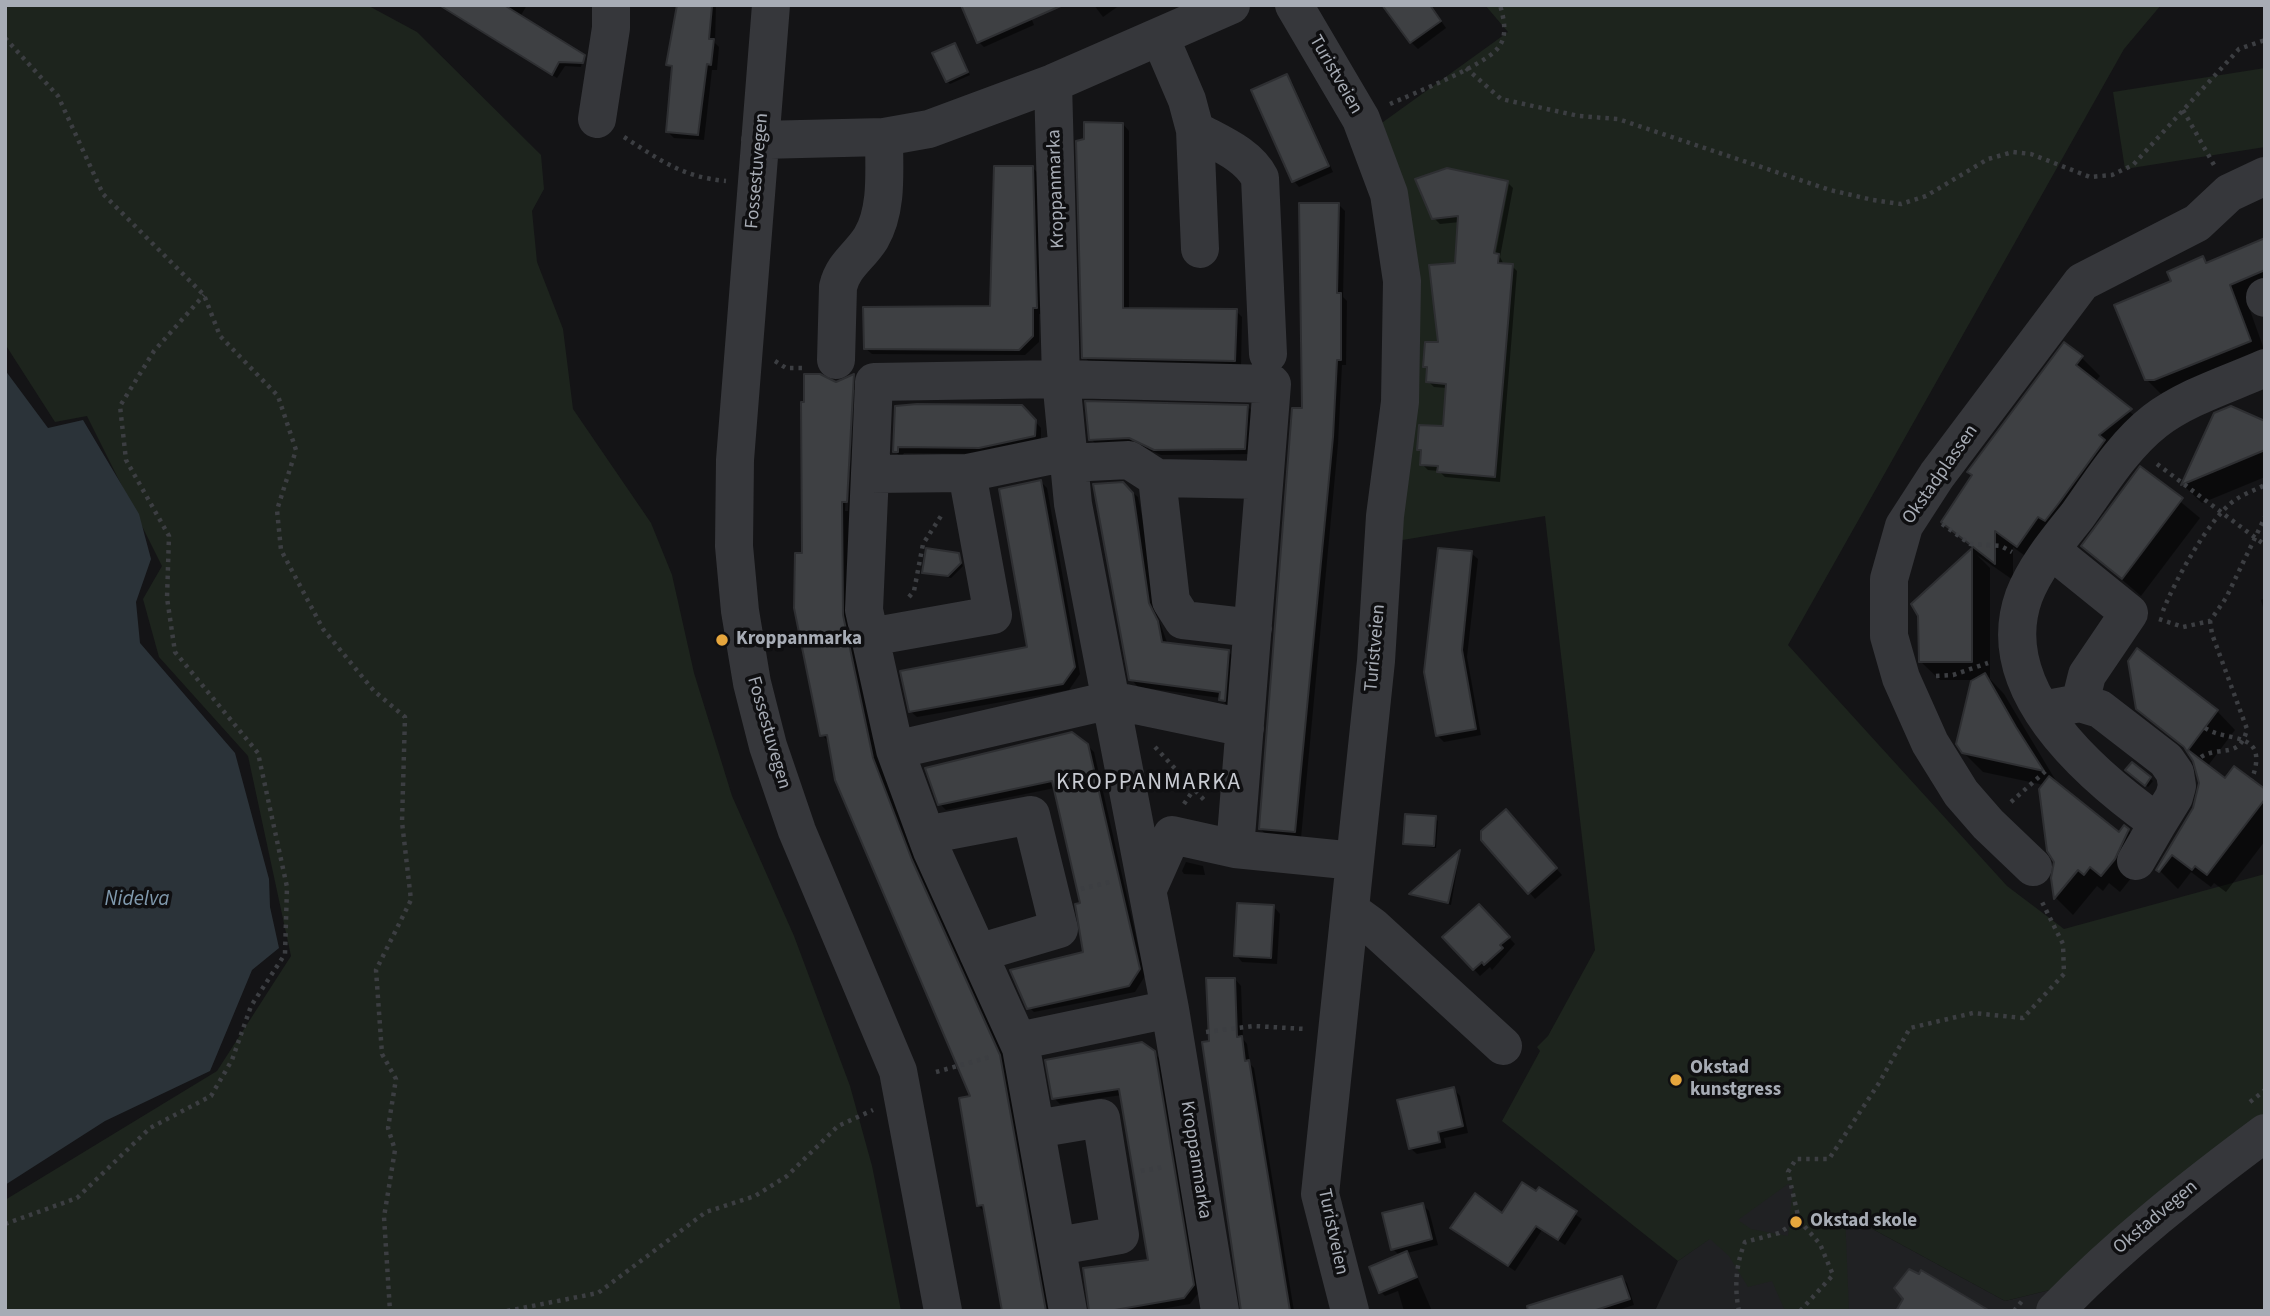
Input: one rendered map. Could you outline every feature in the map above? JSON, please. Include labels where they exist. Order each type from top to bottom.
[{"type":"street","points":[[597,119],[611,28],[611,5]]},
{"type":"street","name":"Fossestuvegen","points":[[771,5],[735,460],[734,546],[740,611],[752,683],[789,807],[898,1071],[943,1311]]},
{"type":"street","points":[[760,139],[884,137],[929,129],[1053,83],[1231,5]]},
{"type":"street","name":"Turistveien","points":[[1294,5],[1361,119],[1389,194],[1402,294],[1400,402],[1385,516],[1376,661],[1320,1194],[1350,1311]]},
{"type":"street","points":[[1160,37],[1187,100],[1195,130],[1200,249]]},
{"type":"street","name":"Kroppanmarka","points":[[1053,83],[1062,379],[1073,504],[1111,700],[1156,835],[1147,882],[1220,1311]]},
{"type":"street","points":[[1195,130],[1254,165],[1260,178],[1268,354]]},
{"type":"street","points":[[823,364],[838,287],[845,269],[870,239],[877,224],[884,188],[884,137]]},
{"type":"street","name":"Okstadplassen","points":[[2033,867],[1946,785],[1901,678],[1889,636],[1889,579],[1904,526],[1937,475],[2082,282],[2197,223],[2229,193],[2265,176]]},
{"type":"street","points":[[2158,824],[2070,748],[2042,710],[2020,656],[2017,633],[2024,596],[2051,550],[2131,444],[2155,422],[2177,408],[2265,368]]},
{"type":"street","points":[[1068,1311],[1020,1044],[926,835],[895,750],[864,610],[874,382],[1062,379],[1272,384],[1236,841]]},
{"type":"street","points":[[870,474],[968,478],[1069,457],[1129,460],[1157,478],[1264,480]]},
{"type":"street","points":[[870,637],[993,615],[968,478]]},
{"type":"street","points":[[1157,478],[1171,601],[1183,620],[1254,628]]},
{"type":"street","points":[[2051,550],[2144,616],[2087,675],[2080,703]]},
{"type":"street","points":[[895,750],[1111,700],[1245,728]]},
{"type":"street","points":[[2042,710],[2080,703],[2100,709],[2166,760],[2175,773],[2174,797],[2136,861]]},
{"type":"street","points":[[926,835],[1031,815],[1059,929],[978,953]]},
{"type":"street","points":[[1156,835],[1236,841],[1355,861]]},
{"type":"street","points":[[1350,910],[1372,926],[1503,1046]]},
{"type":"street","points":[[1020,1044],[1170,1009]]},
{"type":"street","points":[[1036,1129],[1101,1118],[1120,1236],[1058,1246]]},
{"type":"street","name":"Okstadvegen","points":[[2055,1311],[2096,1268],[2170,1204],[2265,1133]]},
{"type":"path","points":[[1361,119],[1466,68],[1498,48],[1505,32],[1500,5]]},
{"type":"path","points":[[5,38],[58,96],[103,194],[204,295],[220,336],[278,396],[296,450],[277,510],[281,550],[323,629],[374,691],[405,718],[402,822],[411,900],[376,970],[382,1055],[396,1079],[388,1128],[395,1150],[384,1217],[390,1311]]},
{"type":"path","points":[[1466,68],[1501,99],[1579,116],[1618,119],[1830,190],[1901,204],[1926,196],[1988,159],[2013,152],[2031,154],[2090,177],[2112,176],[2133,165],[2239,49],[2265,40]]},
{"type":"path","points":[[2183,110],[2229,193]]},
{"type":"path","points":[[597,119],[677,171],[698,178],[737,182]]},
{"type":"path","points":[[5,1224],[77,1198],[150,1128],[211,1096],[232,1060],[251,1006],[285,954],[287,887],[258,753],[175,652],[167,598],[169,536],[126,460],[120,406],[155,351],[204,295]]},
{"type":"path","points":[[775,352],[774,360],[786,368],[823,364]]},
{"type":"path","points":[[2131,444],[2265,545]]},
{"type":"path","points":[[905,601],[914,591],[923,544],[968,478]]},
{"type":"path","points":[[2265,485],[2235,500],[2221,512],[2172,587],[2144,616],[2183,627],[2210,621],[2226,598],[2265,517]]},
{"type":"path","points":[[1940,522],[1970,544],[1991,544]]},
{"type":"path","points":[[2175,773],[2190,770],[2204,754],[2229,752],[2245,739],[2247,729],[2212,634],[2210,621]]},
{"type":"path","points":[[1901,678],[1954,675],[2020,656]]},
{"type":"path","points":[[2205,728],[2245,739],[2254,750],[2258,764],[2252,779]]},
{"type":"path","points":[[1148,740],[1194,789],[1236,841]]},
{"type":"path","points":[[1988,824],[2070,748]]},
{"type":"path","points":[[1156,835],[1208,768]]},
{"type":"path","points":[[1800,1311],[1833,1275],[1821,1244],[1799,1220],[1788,1172],[1796,1159],[1829,1158],[1879,1083],[1910,1028],[1973,1013],[2023,1018],[2064,974],[2063,944],[2037,889],[2033,867]]},
{"type":"path","points":[[1051,896],[1147,882]]},
{"type":"path","points":[[1181,1076],[1194,1062],[1199,1038],[1203,1033],[1213,1030],[1280,1026],[1337,1034]]},
{"type":"path","points":[[936,1072],[1020,1044]]},
{"type":"path","points":[[507,1311],[598,1293],[706,1212],[755,1196],[787,1176],[838,1126],[876,1108],[879,1121]]},
{"type":"path","points":[[1111,1176],[1196,1162]]},
{"type":"path","points":[[1739,1311],[1735,1295],[1745,1242],[1779,1233],[1799,1220]]},
{"type":"shaded area","points":[[5,5],[367,5],[417,32],[541,155],[544,189],[532,211],[537,262],[563,329],[573,409],[651,523],[672,575],[694,673],[732,796],[794,936],[850,1086],[872,1166],[901,1311],[5,1311],[5,1200],[217,1071],[291,956],[248,756],[159,657],[143,599],[162,566],[87,416],[55,422],[5,344]]},
{"type":"shaded area","points":[[1485,5],[2161,5],[2124,49],[1788,645],[2007,886],[2064,929],[2265,874],[2265,1126],[2066,1286],[2005,1301],[1845,1214],[1849,1311],[1785,1311],[1772,1281],[1748,1287],[1729,1256],[1710,1239],[1678,1261],[1502,1121],[1540,1051],[1537,1047],[1548,1036],[1595,950],[1545,516],[1373,545],[1391,363],[1372,130],[1508,32]],"holes":[[[1788,1184],[1793,1186],[1788,1236],[1751,1229],[1738,1220]]]},
{"type":"shaded area","points":[[2265,68],[2265,147],[2125,169],[2113,92]]},
{"type":"shaded area","name":"Okstad skole","points":[[1788,1183],[2005,1301],[2066,1286],[2044,1311],[1655,1311],[1678,1261]]},
{"type":"water","name":"Nidelva","points":[[5,370],[48,428],[83,420],[139,514],[151,559],[136,602],[140,643],[235,753],[269,879],[270,907],[279,948],[252,970],[210,1071],[105,1121],[5,1185]]},
{"type":"building","points":[[439,5],[504,5],[585,55],[583,63],[559,62],[552,75]]},
{"type":"building","points":[[677,5],[712,6],[709,39],[714,39],[711,65],[707,64],[698,135],[666,132],[672,66],[666,65]]},
{"type":"building","points":[[961,5],[1063,5],[977,43]]},
{"type":"building","points":[[1382,5],[1430,5],[1441,21],[1410,43]]},
{"type":"building","points":[[955,43],[968,72],[946,82],[932,53]]},
{"type":"building","points":[[1287,74],[1329,166],[1292,182],[1251,90]]},
{"type":"building","points":[[1084,122],[1123,123],[1123,308],[1237,309],[1235,361],[1082,358],[1076,141],[1084,139]]},
{"type":"building","points":[[994,166],[1033,166],[1037,308],[1033,308],[1033,336],[1019,350],[864,349],[863,307],[990,306]]},
{"type":"building","points":[[1447,168],[1508,181],[1494,253],[1499,254],[1498,263],[1513,264],[1495,477],[1437,472],[1438,466],[1420,465],[1421,450],[1417,450],[1419,425],[1443,426],[1446,384],[1426,382],[1427,367],[1423,367],[1425,342],[1438,342],[1429,265],[1455,263],[1458,216],[1432,219],[1415,179]]},
{"type":"building","points":[[1299,203],[1339,203],[1337,293],[1341,293],[1341,360],[1337,360],[1333,437],[1295,832],[1259,829],[1292,408],[1302,408]]},
{"type":"building","points":[[2265,238],[2265,270],[2230,285],[2251,341],[2154,380],[2145,380],[2114,305],[2171,281],[2167,272],[2203,256],[2206,263]]},
{"type":"building","points":[[2064,342],[2083,356],[2076,365],[2132,409],[2099,435],[2105,440],[2059,503],[2045,521],[2038,517],[2017,547],[1995,531],[1995,564],[1941,522],[1972,475],[1967,472]]},
{"type":"building","points":[[804,374],[820,374],[836,382],[854,374],[847,502],[842,502],[843,615],[873,758],[912,860],[1000,1055],[1046,1311],[1002,1311],[983,1205],[977,1206],[959,1098],[970,1096],[835,780],[827,735],[820,736],[794,608],[795,553],[802,553],[801,402],[804,402]]},
{"type":"building","points":[[1085,401],[1248,405],[1245,449],[1154,450],[1129,438],[1089,440]]},
{"type":"building","points":[[1022,405],[1036,420],[1035,436],[979,448],[898,447],[898,452],[893,452],[895,406]]},
{"type":"building","points":[[2231,406],[2265,421],[2265,450],[2181,485],[2214,413]]},
{"type":"building","points":[[2140,466],[2183,498],[2122,579],[2081,546]]},
{"type":"building","points":[[1041,480],[1075,667],[1063,684],[909,712],[900,671],[1027,647],[999,489]]},
{"type":"building","points":[[1123,482],[1133,493],[1149,603],[1158,621],[1162,642],[1229,650],[1225,701],[1219,700],[1220,692],[1129,680],[1093,484]]},
{"type":"building","points":[[926,548],[959,553],[961,563],[948,576],[922,573]]},
{"type":"building","points":[[1438,548],[1472,551],[1462,650],[1476,729],[1436,736],[1424,672]]},
{"type":"building","points":[[1972,548],[1972,662],[1919,662],[1918,616],[1911,604]]},
{"type":"building","points":[[2137,648],[2218,710],[2188,750],[2225,778],[2234,766],[2265,789],[2265,799],[2207,875],[2195,866],[2192,870],[2172,855],[2159,872],[2156,870],[2193,808],[2199,783],[2193,761],[2184,747],[2136,709],[2128,661]]},
{"type":"building","points":[[1985,673],[2044,771],[1962,753],[1956,744],[1971,681]]},
{"type":"building","points":[[1072,732],[1088,744],[1140,969],[1129,986],[1027,1009],[1010,970],[1083,952],[1075,904],[1080,903],[1052,781],[938,805],[925,768]]},
{"type":"building","points":[[2132,762],[2151,777],[2145,786],[2125,770]]},
{"type":"building","points":[[2049,776],[2119,832],[2124,825],[2129,829],[2115,859],[2101,876],[2090,867],[2084,875],[2078,870],[2054,899],[2051,878],[2054,862],[2047,851],[2039,789]]},
{"type":"building","points":[[1506,809],[1557,868],[1528,894],[1481,840],[1481,831]]},
{"type":"building","points":[[1405,814],[1436,816],[1434,846],[1403,844]]},
{"type":"building","points":[[1460,850],[1448,903],[1409,894]]},
{"type":"building","points":[[1237,903],[1274,905],[1271,958],[1234,956]]},
{"type":"building","points":[[1479,904],[1510,937],[1500,945],[1503,948],[1484,965],[1482,962],[1473,970],[1442,937]]},
{"type":"building","points":[[1206,978],[1235,978],[1237,1037],[1242,1036],[1245,1061],[1249,1060],[1290,1311],[1241,1311],[1202,1042],[1209,1041]]},
{"type":"building","points":[[1142,1042],[1155,1051],[1194,1285],[1184,1298],[1109,1311],[1089,1311],[1083,1268],[1148,1260],[1119,1089],[1052,1099],[1045,1060]]},
{"type":"building","points":[[1454,1087],[1463,1126],[1438,1132],[1440,1142],[1409,1149],[1397,1100]]},
{"type":"building","points":[[1522,1182],[1536,1191],[1539,1187],[1577,1211],[1558,1240],[1536,1226],[1508,1266],[1450,1228],[1475,1193],[1502,1213]]},
{"type":"building","points":[[1423,1203],[1432,1239],[1391,1250],[1382,1213]]},
{"type":"building","points":[[1407,1251],[1417,1277],[1379,1293],[1369,1267]]},
{"type":"building","points":[[1909,1269],[1919,1274],[1921,1270],[1990,1311],[1896,1311],[1903,1299],[1894,1288]]},
{"type":"building","points":[[1622,1276],[1630,1299],[1593,1311],[1528,1311],[1527,1306]]},
{"type":"place","name":"Kroppanmarka","points":[[722,640]]},
{"type":"place","name":"Okstad kunstgress","points":[[1676,1080]]},
{"type":"place","name":"Okstad skole","points":[[1796,1222]]},
{"type":"district","name":"KROPPANMARKA","points":[[1149,784]]}]
